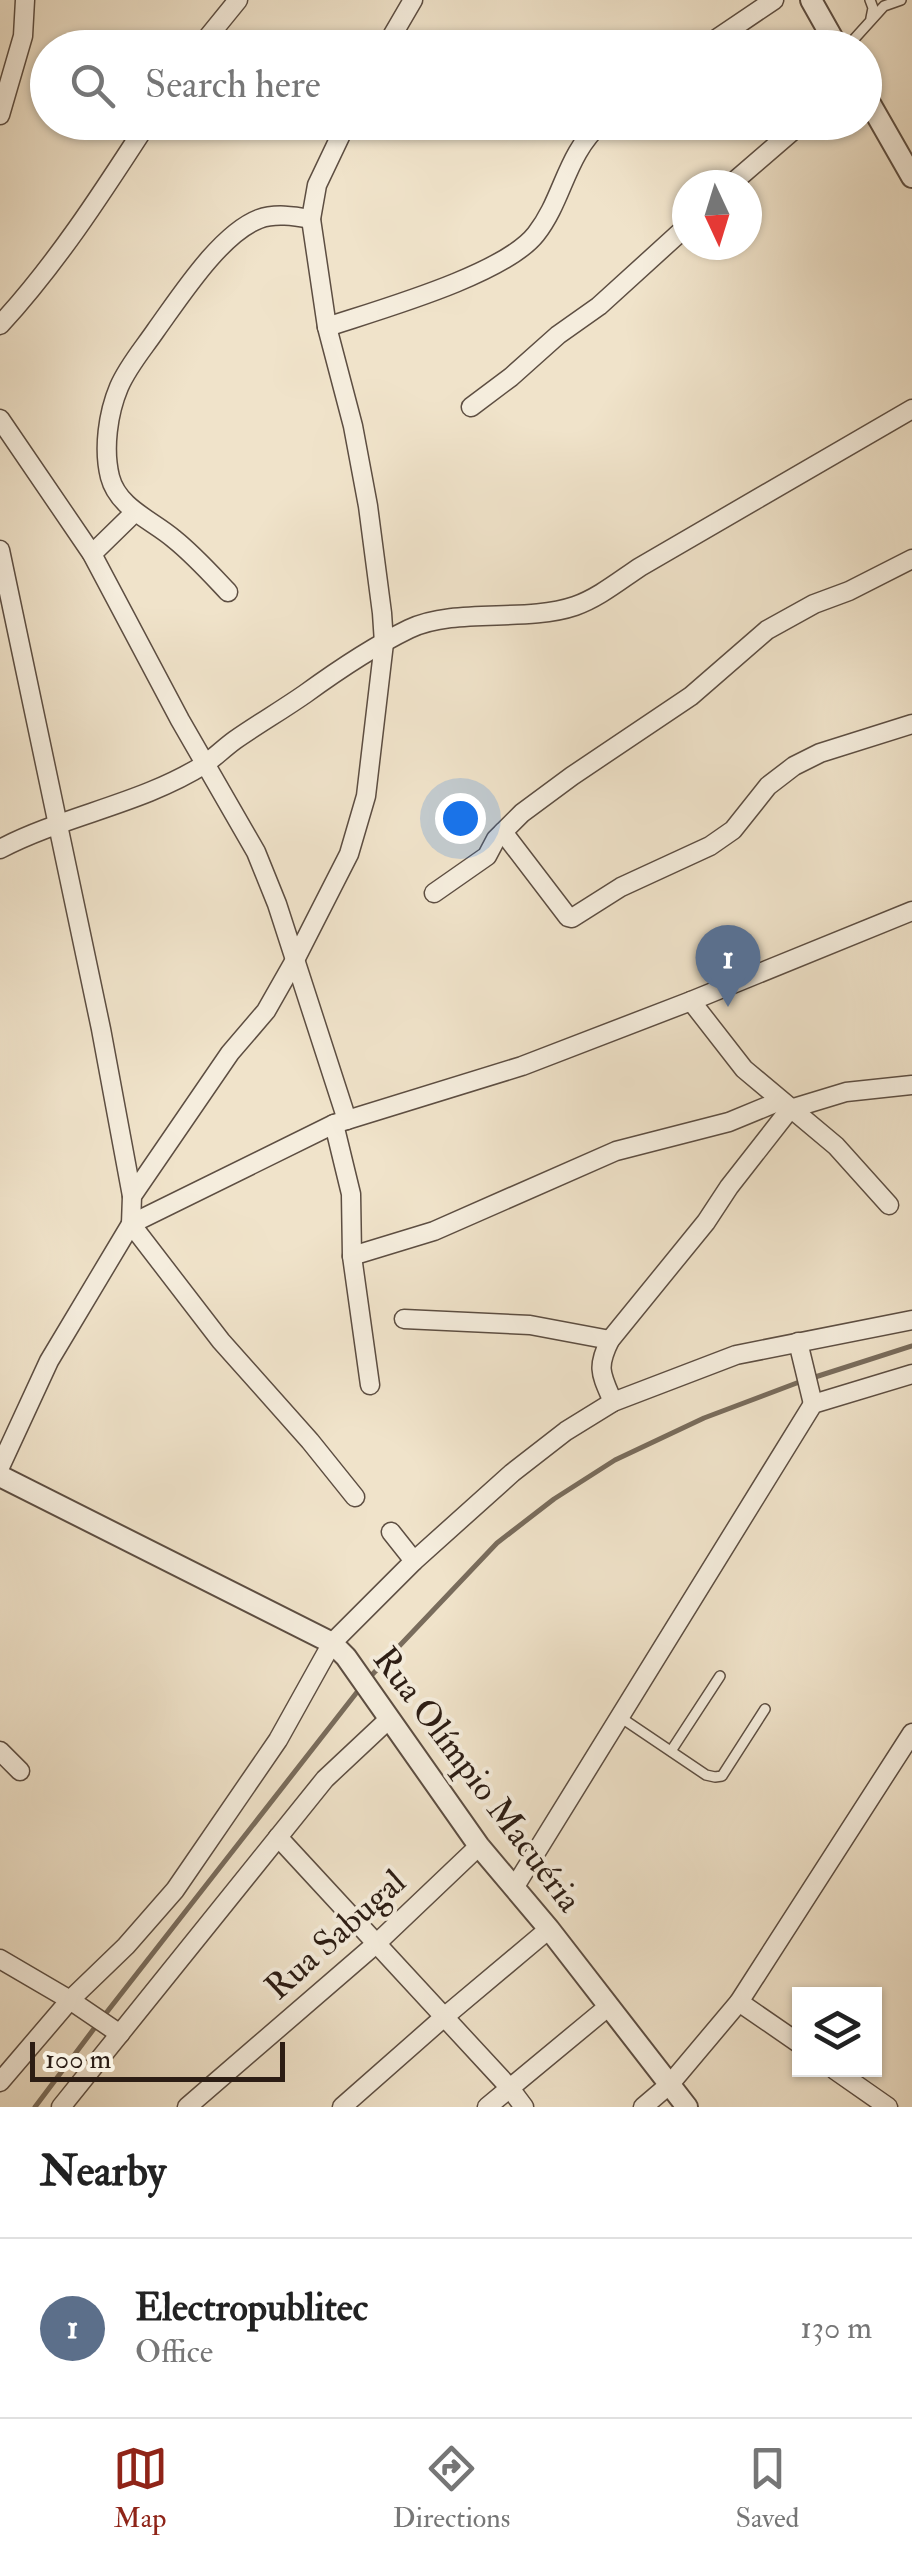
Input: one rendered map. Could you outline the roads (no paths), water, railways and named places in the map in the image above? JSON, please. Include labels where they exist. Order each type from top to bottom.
[{"type":"street","points":[[0,114],[23,36],[25,0]]},
{"type":"street","points":[[214,30],[238,0]]},
{"type":"street","points":[[395,30],[412,0]]},
{"type":"street","points":[[730,30],[774,0]]},
{"type":"street","points":[[811,0],[828,30]]},
{"type":"street","points":[[882,124],[912,176]]},
{"type":"street","points":[[0,326],[80,226],[136,140]]},
{"type":"street","points":[[132,1196],[230,1054],[266,1011],[349,854],[366,796],[384,643],[365,490],[327,327],[311,218],[317,185],[338,140]]},
{"type":"street","points":[[327,327],[445,286],[506,260],[523,248],[546,219],[575,154],[587,140]]},
{"type":"street","points":[[747,170],[782,140]]},
{"type":"street","points":[[228,592],[174,538],[135,512],[117,493],[110,478],[107,447],[117,391],[128,367],[226,242],[262,218],[311,218]]},
{"type":"street","points":[[471,407],[599,306],[672,240]]},
{"type":"street","points":[[0,848],[160,786],[205,764],[340,668],[412,627],[442,619],[574,606],[600,594],[912,410]]},
{"type":"street","points":[[0,419],[92,554],[256,852],[277,904],[341,1122],[350,1194],[352,1256],[370,1385]]},
{"type":"street","points":[[92,554],[135,512]]},
{"type":"street","points":[[0,550],[101,1029],[132,1196],[131,1224],[49,1362],[0,1467]]},
{"type":"street","points":[[434,892],[486,856],[522,813],[692,696],[768,630],[912,558]]},
{"type":"street","points":[[503,832],[572,918],[621,887],[710,846],[733,830],[768,786],[794,766],[820,753],[912,724]]},
{"type":"street","points":[[131,1224],[341,1122],[522,1066],[912,911]]},
{"type":"street","points":[[691,1001],[744,1070],[836,1146],[890,1204]]},
{"type":"street","points":[[352,1256],[434,1231],[616,1151],[785,1105],[846,1092],[912,1085]]},
{"type":"street","points":[[613,1402],[600,1372],[600,1360],[610,1340],[706,1222],[785,1105]]},
{"type":"street","points":[[131,1224],[221,1340],[355,1497]]},
{"type":"street","points":[[404,1319],[530,1325],[610,1340]]},
{"type":"street","points":[[0,2082],[70,2000],[126,1946],[175,1890],[339,1650],[414,1561],[512,1474],[566,1431],[613,1402],[736,1355],[912,1320]]},
{"type":"street","points":[[798,1342],[812,1404]]},
{"type":"street","points":[[514,1888],[812,1404],[912,1374]]},
{"type":"street","name":"Rua Olímpio Macuéria","points":[[0,1476],[339,1650],[479,1846],[549,1929],[687,2107]]},
{"type":"street","points":[[391,1532],[414,1561]]},
{"type":"street","points":[[60,2107],[116,2031],[325,1779],[386,1713]]},
{"type":"street","points":[[643,2107],[670,2084],[739,2002],[912,1733]]},
{"type":"street","points":[[0,1751],[20,1771]]},
{"type":"street","points":[[278,1837],[524,2107]]},
{"type":"street","name":"Rua Sabugal","points":[[187,2107],[377,1942],[479,1846]]},
{"type":"street","points":[[342,2107],[549,1929]]},
{"type":"street","points":[[0,1959],[116,2031]]},
{"type":"street","points":[[739,2002],[792,2038]]},
{"type":"street","points":[[487,2107],[609,2006]]},
{"type":"street","points":[[845,2077],[888,2107]]},
{"type":"lane","points":[[870,0],[870,20]]},
{"type":"lane","points":[[861,30],[884,6],[901,0]]},
{"type":"lane","points":[[671,1751],[720,1676]]},
{"type":"lane","points":[[620,1716],[714,1778],[722,1776],[765,1709]]},
{"type":"waterway","points":[[812,1378],[912,1346]]},
{"type":"waterway","points":[[368,1679],[497,1543],[554,1499],[615,1460],[704,1418],[802,1381]]},
{"type":"waterway","points":[[103,2017],[361,1687]]},
{"type":"waterway","points":[[35,2107],[96,2026]]},
{"type":"place","name":"Electropublitec","points":[[728,1007]]}]
